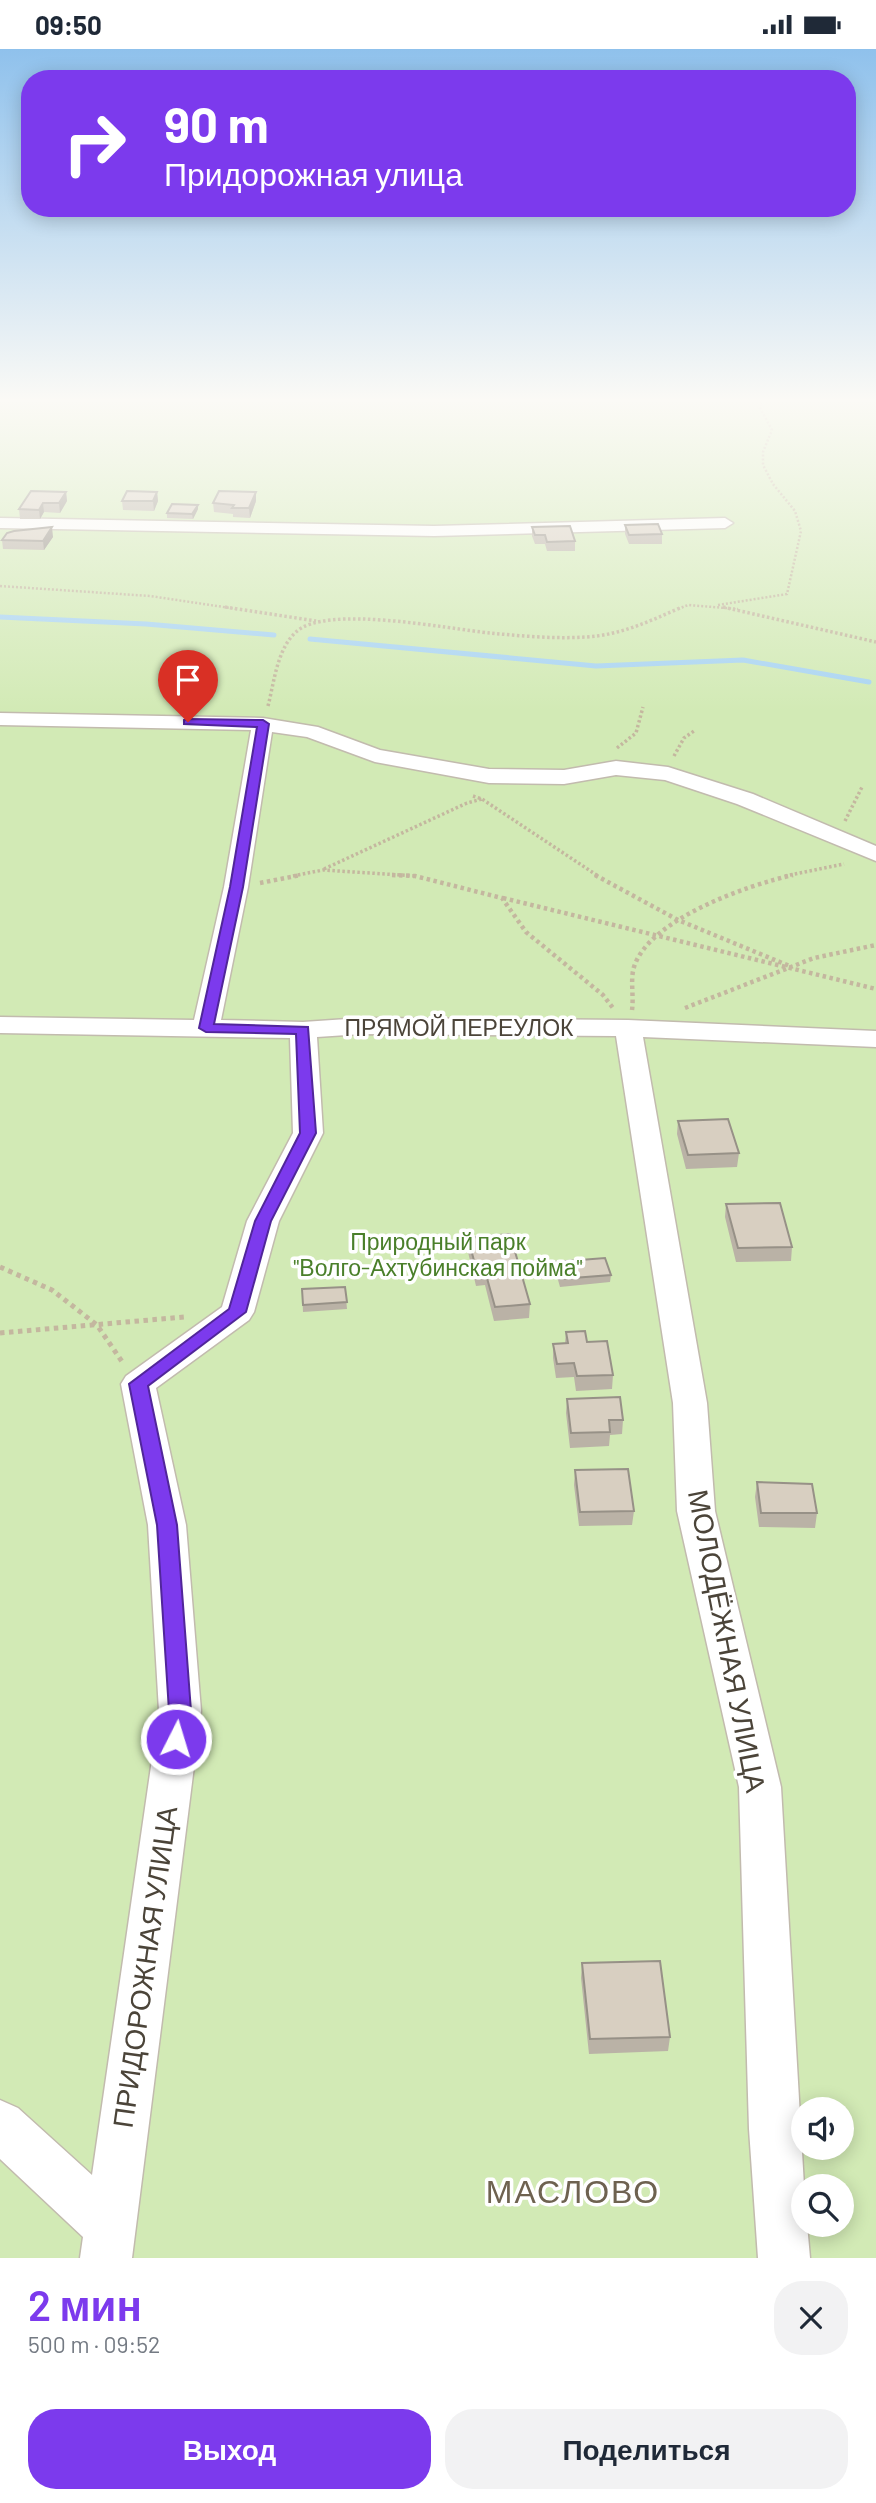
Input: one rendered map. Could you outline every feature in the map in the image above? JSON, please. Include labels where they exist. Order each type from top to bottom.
[{"type":"street","points":[[0,523],[434,531],[725,523]]},
{"type":"street","points":[[0,719],[263,724],[311,730],[375,757],[489,776],[564,777],[616,768],[667,774],[745,799],[876,854]]},
{"type":"street","points":[[206,1028],[236,887],[263,724]]},
{"type":"street","name":"ПРЯМОЙ ПЕРЕУЛОК","points":[[0,1025],[303,1030],[362,1026],[628,1028],[876,1039]]},
{"type":"street","name":"МОЛОДЁЖНАЯ УЛИЦА","points":[[628,1028],[690,1403],[696,1511],[760,1787],[774,2129],[784,2258]]},
{"type":"street","points":[[138,1384],[237,1312],[263,1221],[308,1133],[303,1030]]},
{"type":"street","name":"ПРИДОРОЖНАЯ УЛИЦА","points":[[107,2242],[180,1711],[167,1525],[138,1384]]},
{"type":"street","points":[[0,2125],[107,2242]]},
{"type":"path","points":[[711,607],[787,594],[789,576],[802,530],[791,505]]},
{"type":"path","points":[[0,586],[150,596],[317,621],[377,619],[491,633],[585,637],[623,632],[688,605],[733,608],[876,642]]},
{"type":"path","points":[[263,724],[283,650],[296,631],[317,621]]},
{"type":"path","points":[[837,837],[862,787]]},
{"type":"path","points":[[472,795],[597,876],[679,921],[765,952],[792,967]]},
{"type":"path","points":[[628,1028],[634,1000],[634,965],[659,934],[711,900],[802,871],[849,863]]},
{"type":"path","points":[[236,887],[323,870],[415,876],[876,989]]},
{"type":"path","points":[[502,898],[526,932],[603,995],[628,1028]]},
{"type":"path","points":[[628,1028],[814,958],[876,945]]},
{"type":"path","points":[[0,1267],[52,1290],[97,1325],[138,1384]]},
{"type":"path","points":[[0,1333],[237,1312]]},
{"type":"green space","name":"Природный парк \"Волго-Ахтубинская пойма\"","points":[[0,505],[876,505],[876,2258],[0,2258]]},
{"type":"building","points":[[22,505],[42,505],[39,510],[19,509]]},
{"type":"building","points":[[171,505],[198,505],[192,514],[167,513]]},
{"type":"building","points":[[234,505],[250,505],[249,508],[232,508]]},
{"type":"building","points":[[658,524],[662,534],[629,535],[625,525]]},
{"type":"building","points":[[570,526],[575,541],[547,542],[545,535],[535,535],[532,527]]},
{"type":"building","points":[[52,527],[43,541],[2,540],[7,533],[14,531]]},
{"type":"building","points":[[728,1119],[739,1153],[688,1155],[678,1121]]},
{"type":"building","points":[[780,1203],[792,1247],[738,1248],[726,1204]]},
{"type":"building","points":[[510,1234],[530,1304],[495,1307],[485,1271],[477,1272],[468,1238]]},
{"type":"building","points":[[605,1258],[611,1275],[560,1279],[555,1262]]},
{"type":"building","points":[[345,1287],[347,1302],[303,1305],[302,1289]]},
{"type":"building","points":[[585,1331],[587,1342],[607,1341],[613,1375],[577,1376],[574,1363],[557,1364],[553,1344],[568,1343],[566,1332]]},
{"type":"building","points":[[620,1397],[623,1420],[609,1420],[610,1432],[571,1433],[567,1399]]},
{"type":"building","points":[[628,1469],[634,1511],[580,1512],[575,1470]]},
{"type":"building","points":[[757,1482],[812,1484],[817,1513],[761,1513]]},
{"type":"building","points":[[660,1961],[670,2037],[590,2039],[582,1963]]},
{"type":"waterway","points":[[0,617],[146,624],[274,635]]},
{"type":"waterway","points":[[310,639],[596,666],[743,660],[869,682]]},
{"type":"district","name":"МАСЛОВО","points":[[573,2192]]},
{"type":"route","points":[[176,1739],[180,1711],[167,1525],[138,1384],[237,1312],[263,1221],[308,1133],[303,1030],[206,1028],[236,887],[263,724],[188,722]]}]
